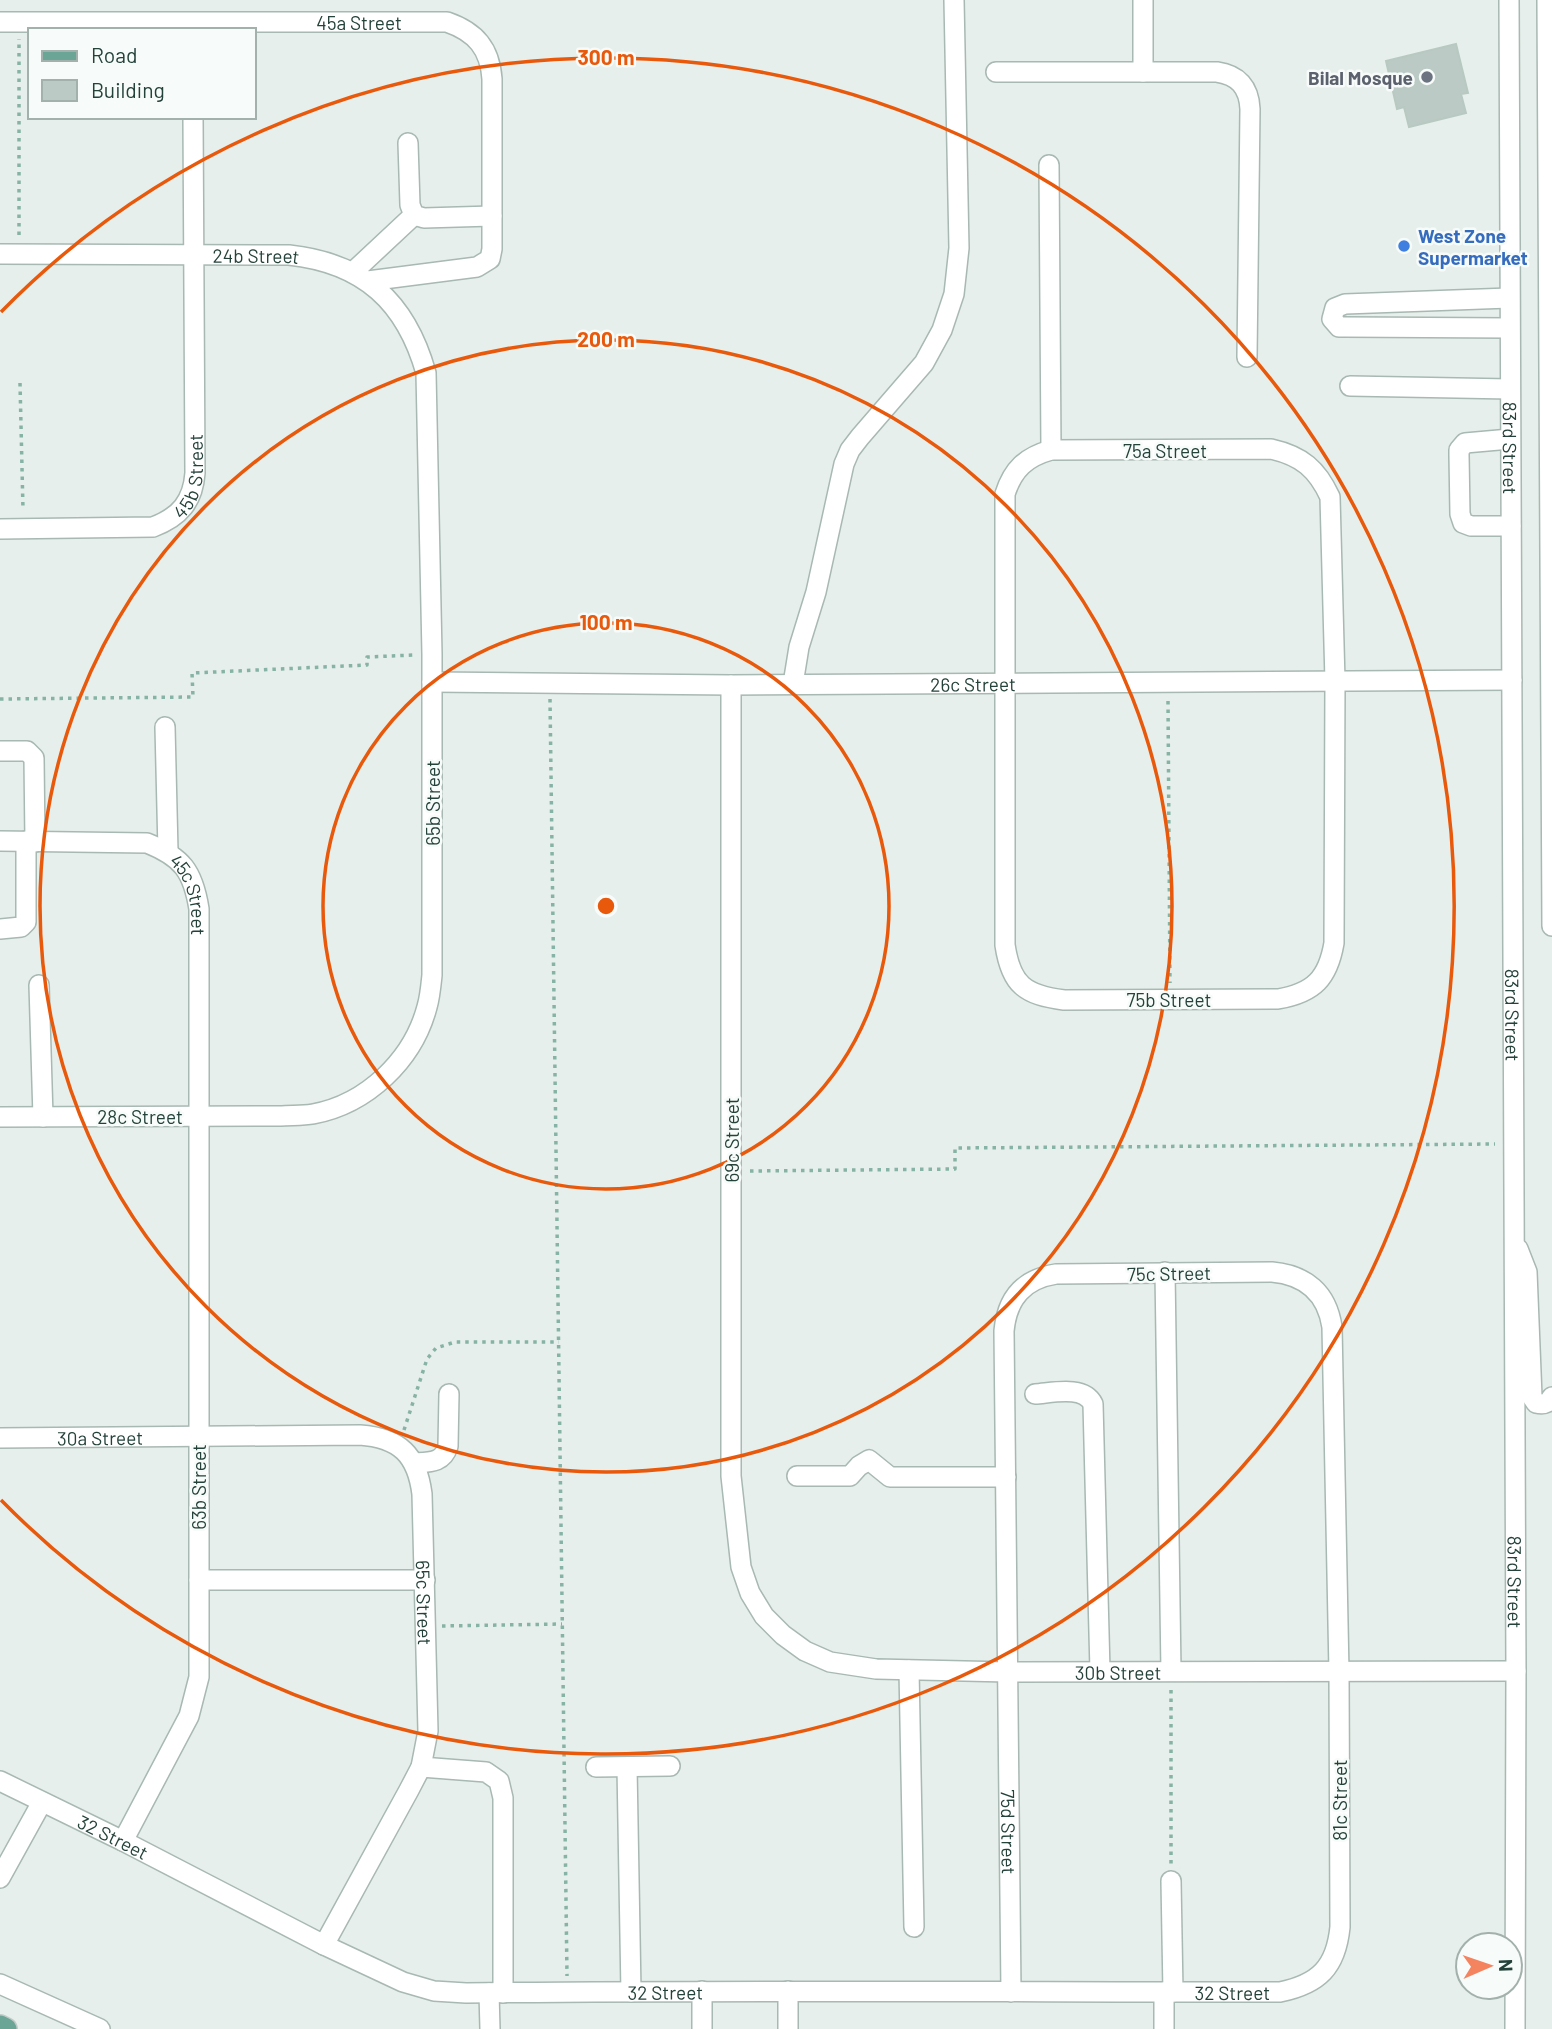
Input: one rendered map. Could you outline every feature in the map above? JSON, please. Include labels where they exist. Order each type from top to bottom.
[{"type":"main road","points":[[0,2026],[6,2029]]},
{"type":"street","points":[[793,684],[799,647],[816,592],[844,464],[860,437],[924,363],[942,330],[954,294],[959,248],[954,0]]},
{"type":"street","points":[[1143,0],[1143,72]]},
{"type":"street","name":"83rd Street","points":[[1508,0],[1508,328],[1513,680],[1515,2029]]},
{"type":"street","name":"83rd Street","points":[[1547,0],[1552,926]]},
{"type":"street","name":"45a Street","points":[[9,22],[192,26],[447,22],[462,27],[475,36],[485,48],[491,63],[490,259],[482,265],[360,276]]},
{"type":"street","points":[[996,72],[1228,74],[1238,79],[1250,97],[1247,357]]},
{"type":"street","points":[[192,119],[193,254]]},
{"type":"street","points":[[408,143],[410,205],[414,215]]},
{"type":"street","points":[[1049,165],[1051,450]]},
{"type":"street","points":[[414,215],[424,218],[492,216]]},
{"type":"street","points":[[360,276],[414,215]]},
{"type":"street","name":"24b Street","points":[[9,254],[312,257],[333,263],[360,276],[389,299],[406,321],[422,360],[428,401]]},
{"type":"street","name":"45b Street","points":[[0,529],[153,527],[173,518],[188,502],[194,488],[195,473],[193,254]]},
{"type":"street","points":[[1508,298],[1345,303],[1335,308],[1332,318],[1339,327],[1508,328]]},
{"type":"street","points":[[1350,386],[1510,389]]},
{"type":"street","name":"65b Street","points":[[280,1116],[313,1114],[373,1088],[397,1065],[415,1038],[427,1007],[432,975],[432,654],[428,401]]},
{"type":"street","points":[[1510,439],[1465,443],[1458,455],[1460,514],[1463,523],[1471,526],[1511,526]]},
{"type":"street","name":"75a Street","points":[[1004,683],[1005,494],[1010,478],[1021,464],[1035,455],[1051,450],[1272,449],[1291,453],[1308,463],[1321,478],[1330,496],[1335,681]]},
{"type":"street","name":"26c Street","points":[[432,682],[731,685],[1513,680]]},
{"type":"street","name":"75b Street","points":[[1004,683],[1005,945],[1015,980],[1029,992],[1055,999],[1279,999],[1303,992],[1323,976],[1331,960],[1334,943],[1335,681]]},
{"type":"street","name":"69c Street","points":[[731,685],[732,1476],[741,1567],[750,1593]]},
{"type":"street","points":[[165,727],[168,851]]},
{"type":"street","points":[[0,751],[27,751],[34,758],[26,922],[17,928],[0,929]]},
{"type":"street","name":"45c Street","points":[[0,841],[147,843],[168,851],[185,866],[196,886],[199,909],[198,1116]]},
{"type":"street","points":[[39,985],[43,1117]]},
{"type":"street","name":"63b Street","points":[[123,1841],[181,1734],[195,1697],[200,1658],[198,1116]]},
{"type":"street","name":"28c Street","points":[[0,1117],[280,1116]]},
{"type":"street","points":[[1513,1243],[1527,1272],[1532,1397],[1536,1403],[1543,1404],[1552,1397]]},
{"type":"street","points":[[1165,1272],[1171,1671]]},
{"type":"street","name":"75c Street","points":[[1008,1671],[1004,1331],[1010,1303],[1029,1282],[1042,1276],[1165,1272],[1287,1273],[1314,1286],[1330,1312],[1339,1672]]},
{"type":"street","points":[[1035,1394],[1082,1393],[1091,1399],[1093,1404],[1100,1671]]},
{"type":"street","points":[[414,1463],[435,1461],[446,1454],[449,1394]]},
{"type":"street","points":[[198,1436],[360,1436],[379,1437],[397,1445]]},
{"type":"street","name":"30a Street","points":[[0,1438],[198,1436]]},
{"type":"street","name":"65c Street","points":[[324,1945],[421,1767],[428,1731],[420,1475],[414,1463],[397,1445]]},
{"type":"street","points":[[797,1476],[850,1476],[859,1466],[869,1461],[890,1478],[1006,1477]]},
{"type":"street","points":[[199,1580],[425,1580]]},
{"type":"street","name":"30b Street","points":[[750,1593],[764,1616],[783,1635],[805,1651],[830,1662],[855,1667],[1008,1671],[1516,1671]]},
{"type":"street","points":[[909,1670],[914,1927]]},
{"type":"street","name":"75d Street","points":[[1008,1671],[1011,1992]]},
{"type":"street","name":"81c Street","points":[[1339,1672],[1340,1927]]},
{"type":"street","points":[[596,1767],[670,1766]]},
{"type":"street","points":[[421,1767],[486,1772],[499,1781],[503,1797],[496,1993],[490,2029]]},
{"type":"street","points":[[627,1767],[631,1992]]},
{"type":"street","name":"32 Street","points":[[0,1781],[324,1945],[418,1987],[450,1993],[1280,1992],[1299,1988],[1317,1979],[1330,1965],[1338,1947],[1340,1927]]},
{"type":"street","points":[[0,1878],[43,1802]]},
{"type":"street","points":[[1164,2029],[1168,1992],[1171,1881]]},
{"type":"street","points":[[0,1984],[100,2029]]},
{"type":"street","points":[[702,1991],[702,2029]]},
{"type":"street","points":[[788,1991],[788,2029]]},
{"type":"path","points":[[9,22],[9,254]]},
{"type":"path","points":[[20,383],[23,529]]},
{"type":"path","points":[[0,699],[193,697],[192,673],[367,665],[367,657],[432,654]]},
{"type":"path","points":[[1168,682],[1170,999]]},
{"type":"path","points":[[550,683],[567,1992]]},
{"type":"path","points":[[731,1172],[955,1169],[955,1147],[1513,1143]]},
{"type":"path","points":[[397,1445],[406,1426],[427,1359],[436,1348],[455,1342],[559,1342]]},
{"type":"path","points":[[426,1626],[562,1624]]},
{"type":"path","points":[[1171,1671],[1171,1881]]},
{"type":"building","name":"Bilal Mosque","points":[[1456,44],[1468,93],[1461,94],[1466,113],[1409,127],[1404,107],[1397,109],[1386,61]]},
{"type":"place","name":"Bilal Mosque","points":[[1427,77]]},
{"type":"place","name":"West Zone Supermarket","points":[[1404,246]]}]
